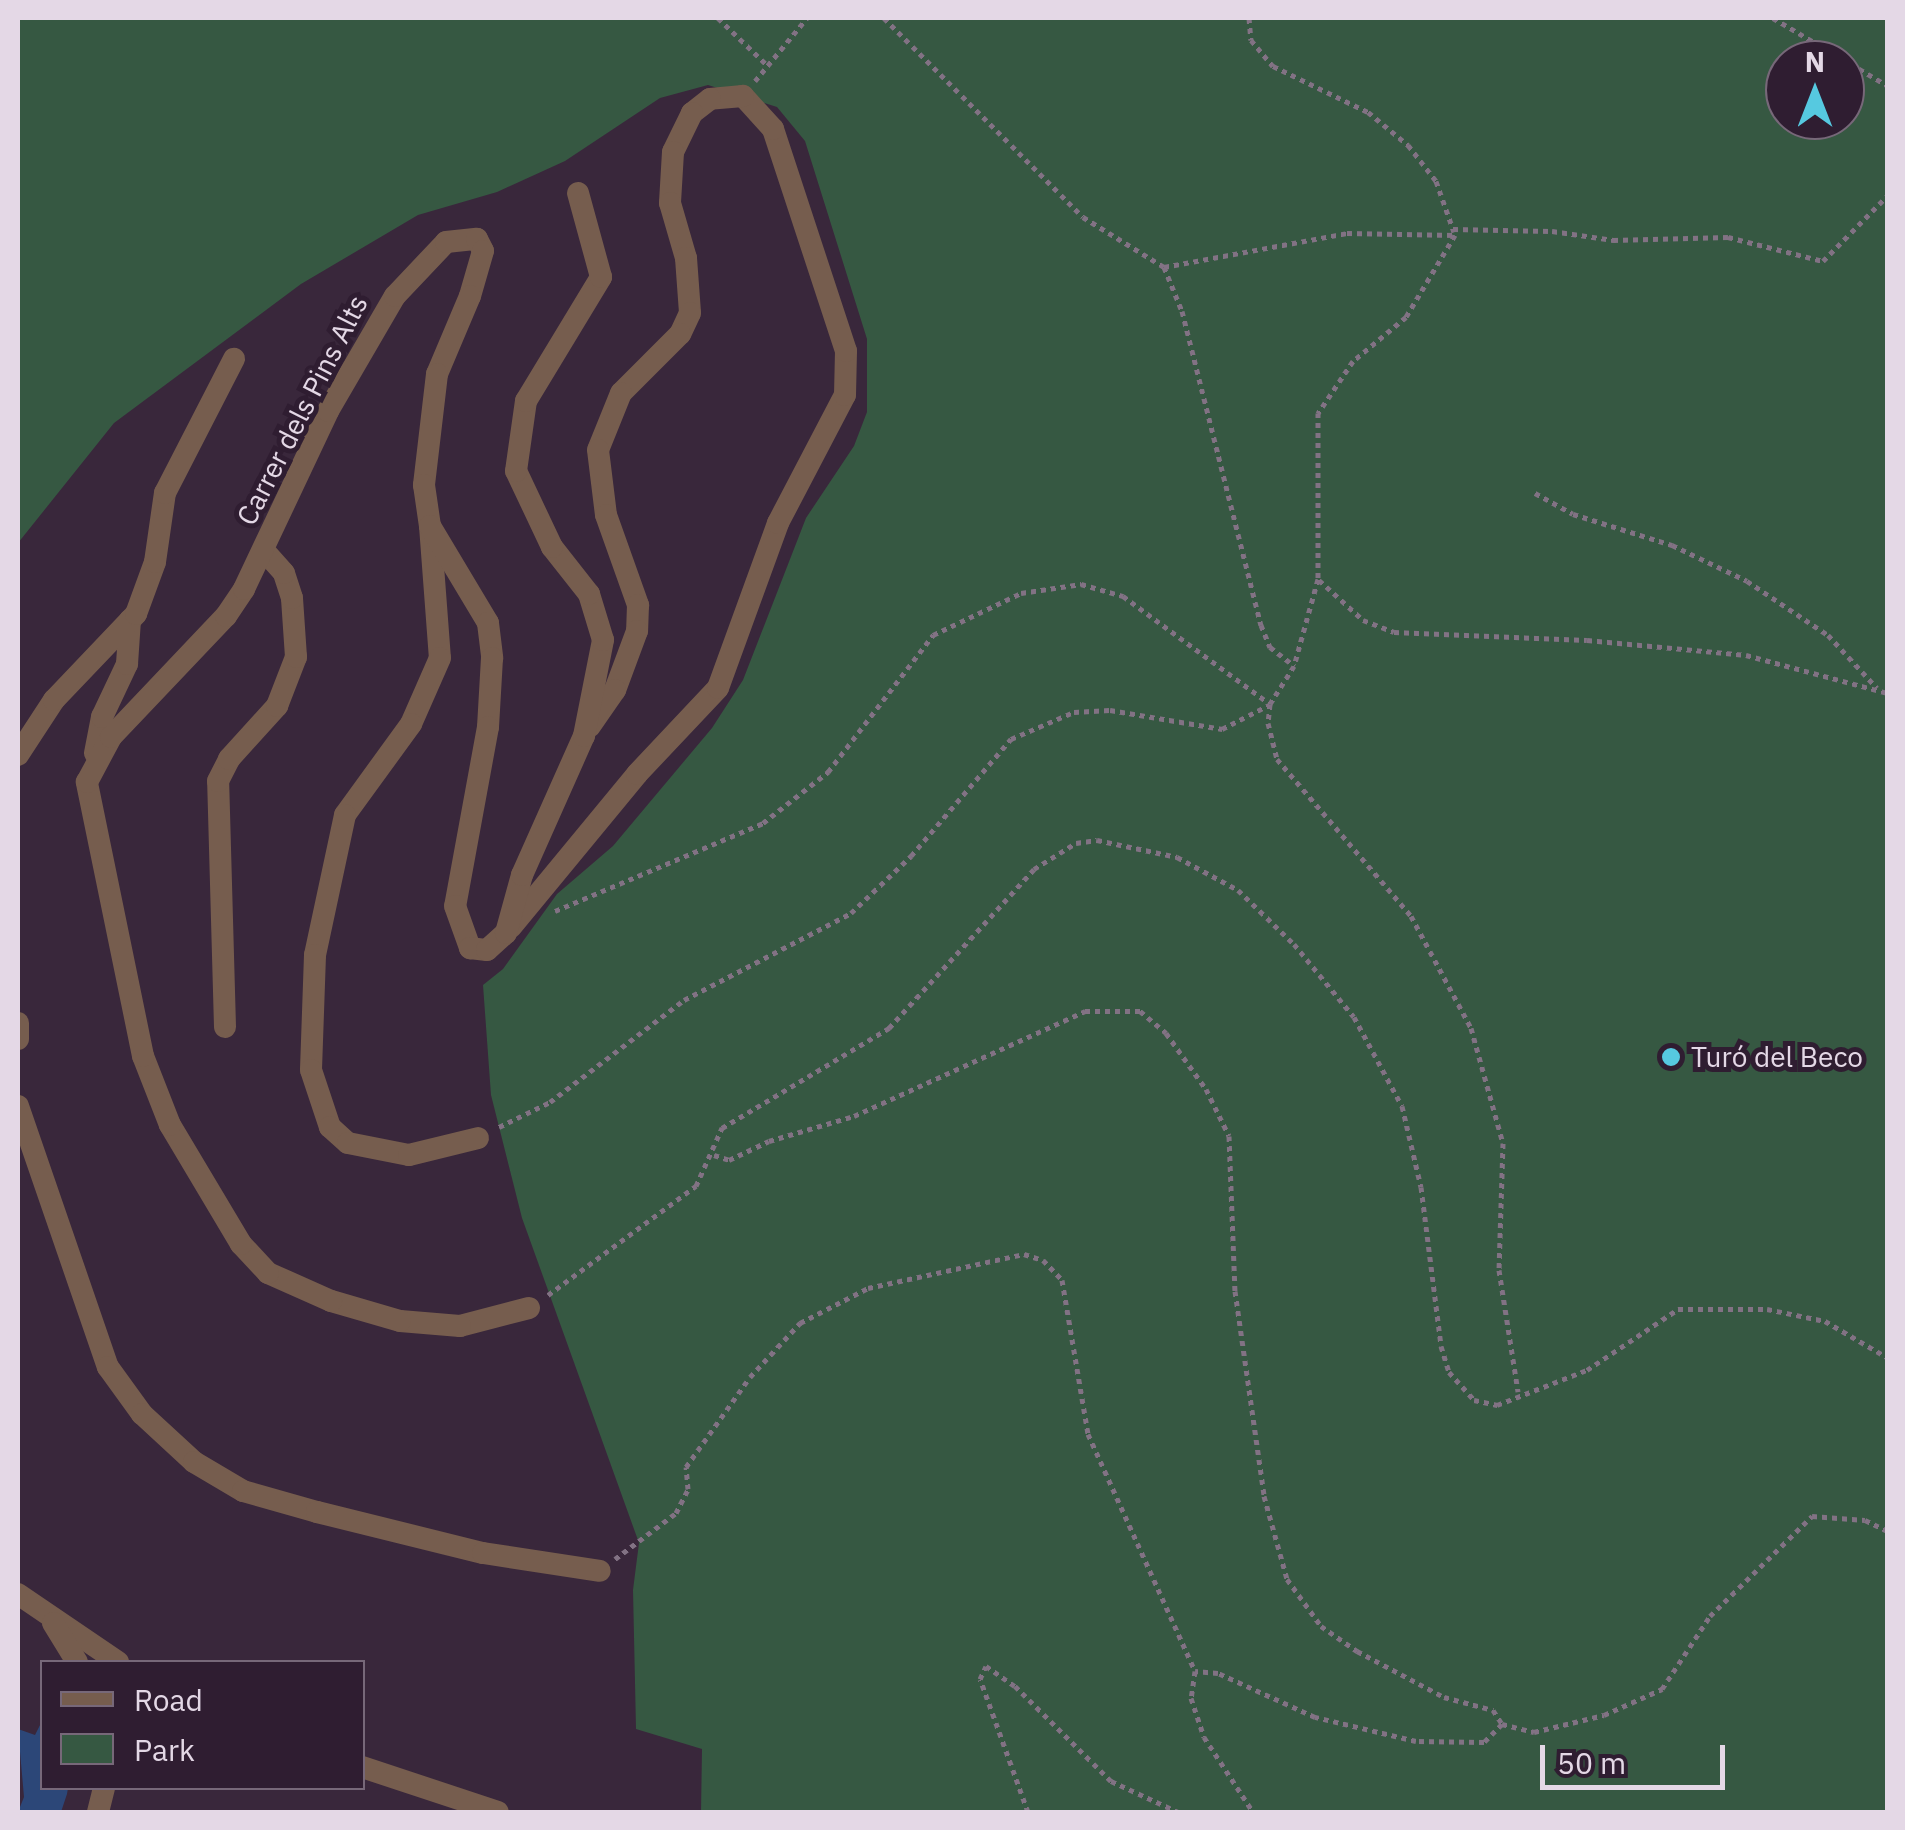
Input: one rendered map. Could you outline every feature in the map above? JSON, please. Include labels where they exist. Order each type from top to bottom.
[{"type":"street","points":[[743,96],[774,129],[846,351],[845,395],[830,434],[778,523],[718,688],[636,774],[506,933],[522,875],[584,736],[615,690],[638,631],[638,605],[602,499],[598,450],[621,392],[680,334],[690,313],[686,258],[670,203],[673,152],[701,106],[743,96]]},
{"type":"street","points":[[578,193],[601,277],[526,401],[516,471],[552,547],[589,594],[603,640],[584,736]]},
{"type":"street","name":"Carrer dels Pins Alts","points":[[94,762],[148,694],[226,616],[328,411],[395,296],[424,258],[466,236],[477,239],[482,251],[437,374],[426,435],[430,526],[488,624],[492,658],[488,726],[455,906],[470,948],[487,950],[506,933]]},
{"type":"street","points":[[234,359],[165,493],[155,562],[130,620],[127,664],[102,717],[94,762],[89,816],[143,1056],[170,1125],[241,1244],[268,1273],[330,1302],[400,1321],[460,1326],[529,1308]]},
{"type":"street","points":[[430,526],[440,658],[411,724],[346,815],[315,956],[311,1070],[330,1127],[348,1144],[409,1154],[478,1138]]},
{"type":"street","points":[[225,1027],[218,782],[229,759],[278,706],[296,657],[292,598],[284,573],[262,550]]},
{"type":"street","points":[[18,754],[54,700],[130,620]]},
{"type":"street","points":[[18,1023],[18,1039]]},
{"type":"street","points":[[18,1106],[70,1272],[108,1367],[142,1414],[194,1462],[243,1491],[316,1512],[483,1553],[600,1571]]},
{"type":"street","points":[[18,1594],[115,1660]]},
{"type":"street","points":[[49,1616],[76,1660]]},
{"type":"street","points":[[365,1768],[498,1812]]},
{"type":"path","points":[[718,18],[767,65],[807,18]]},
{"type":"path","points":[[884,18],[1083,217],[1164,267],[1182,311],[1261,625],[1270,646],[1294,666]]},
{"type":"path","points":[[1248,18],[1251,40],[1274,66],[1368,112],[1408,145],[1436,180],[1454,232],[1406,318],[1352,361],[1318,413],[1318,579],[1294,666],[1270,704],[1269,743],[1277,759],[1410,916],[1471,1028],[1503,1143],[1500,1270],[1518,1392]]},
{"type":"path","points":[[1773,18],[1888,86]]},
{"type":"path","points":[[1164,267],[1347,233],[1454,232],[1613,240],[1728,238],[1823,260],[1888,195]]},
{"type":"path","points":[[1535,493],[1573,514],[1672,545],[1747,581],[1828,635],[1879,691]]},
{"type":"path","points":[[1318,579],[1364,620],[1394,632],[1587,640],[1746,655],[1888,693]]},
{"type":"path","points":[[506,933],[763,823],[828,772],[933,635],[1021,592],[1081,584],[1122,596],[1270,704]]},
{"type":"path","points":[[478,1138],[550,1102],[684,1000],[851,913],[911,856],[1010,739],[1074,712],[1110,710],[1222,728],[1270,704]]},
{"type":"path","points":[[529,1308],[696,1186],[714,1154],[722,1128],[889,1028],[1052,855],[1097,840],[1146,846],[1238,890],[1294,944],[1354,1017],[1386,1068],[1414,1146],[1428,1274],[1450,1372],[1462,1391],[1487,1405],[1587,1370],[1678,1309],[1767,1309],[1825,1321],[1888,1358]]},
{"type":"path","points":[[714,1154],[729,1160],[870,1110],[1085,1012],[1124,1008],[1154,1021],[1206,1089],[1229,1136],[1235,1291],[1264,1496],[1287,1579],[1320,1626],[1357,1651],[1444,1697],[1493,1710],[1502,1724],[1534,1732],[1604,1716],[1662,1688],[1710,1616],[1812,1516],[1865,1520],[1888,1530]]},
{"type":"path","points":[[600,1571],[676,1513],[688,1490],[686,1467],[750,1377],[800,1323],[868,1288],[1024,1254],[1044,1260],[1062,1280],[1088,1434],[1194,1671],[1190,1698],[1204,1737],[1253,1812]]},
{"type":"path","points":[[1028,1812],[980,1679],[986,1666],[1015,1686],[1112,1780],[1178,1812]]},
{"type":"path","points":[[1194,1671],[1218,1673],[1315,1717],[1416,1742],[1484,1742],[1502,1724]]},
{"type":"green space","points":[[18,18],[1887,18],[1887,1812],[701,1812],[702,1749],[636,1729],[633,1590],[639,1543],[522,1218],[491,1095],[483,985],[503,969],[557,894],[613,846],[712,728],[743,680],[806,518],[854,446],[867,412],[867,339],[805,141],[777,107],[708,85],[660,98],[565,161],[497,192],[418,215],[301,284],[114,423],[18,543]]},
{"type":"water","points":[[40,1725],[40,1790],[68,1790],[61,1812],[18,1812],[24,1797],[18,1729],[35,1735]]},
{"type":"place","name":"Turó del Beco","points":[[1671,1057]]}]
